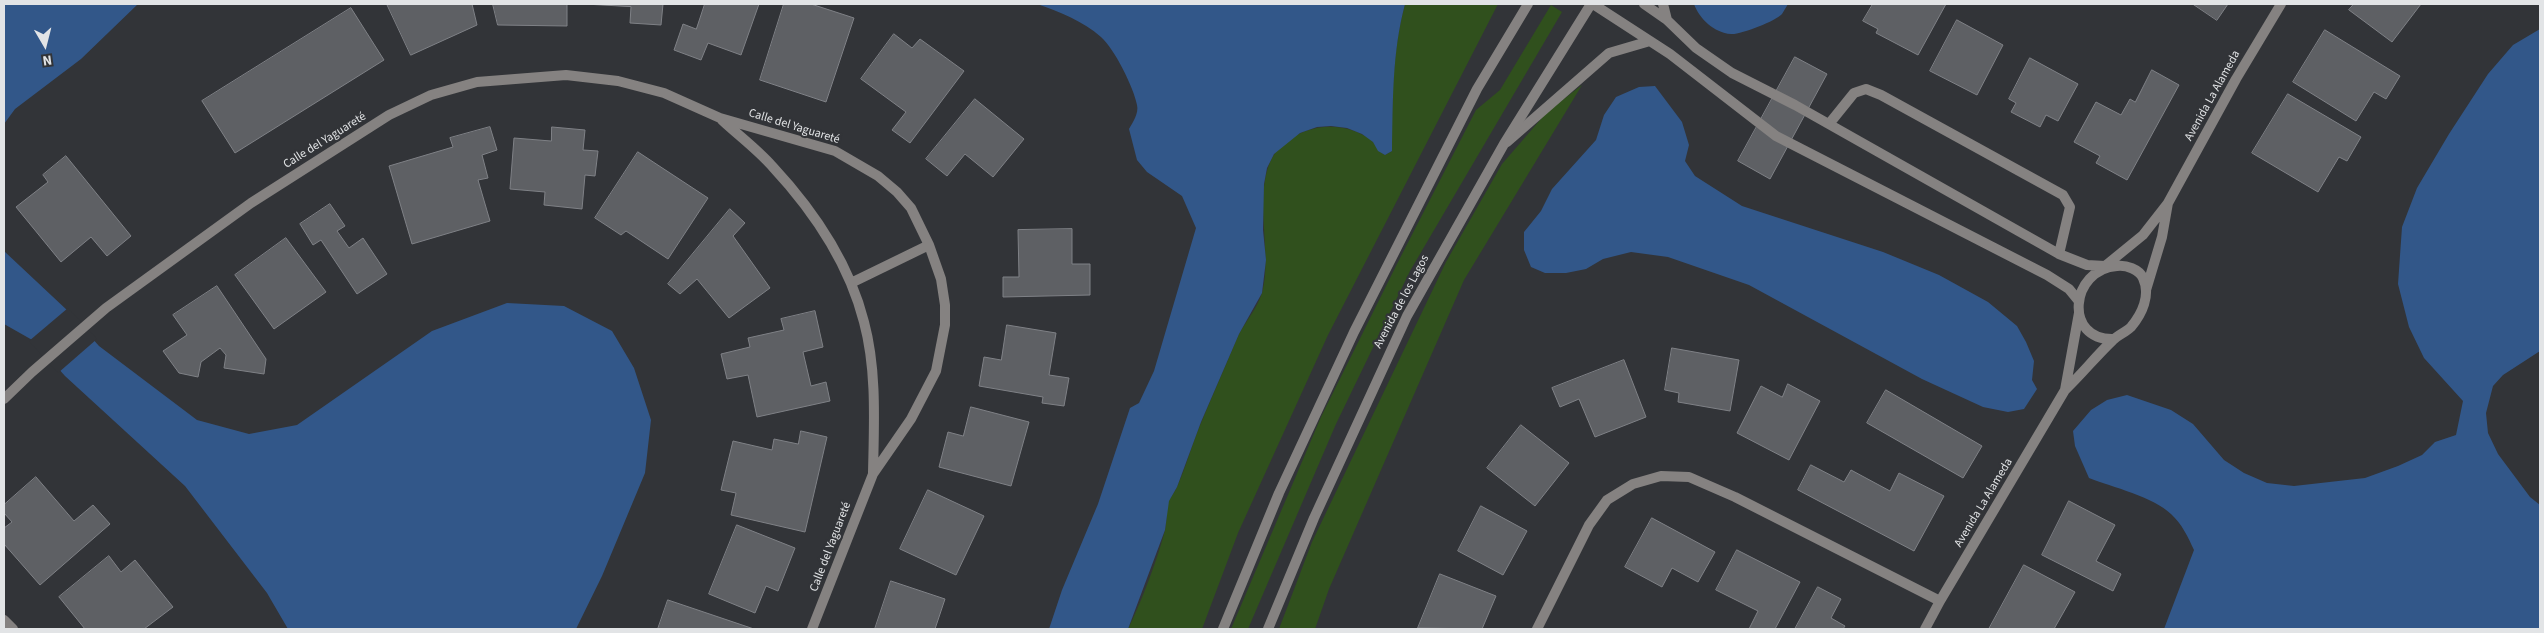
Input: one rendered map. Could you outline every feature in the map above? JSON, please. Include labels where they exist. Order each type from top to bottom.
[{"type":"street","points":[[1223,629],[1279,494],[1354,332],[1477,89],[1528,4]]},
{"type":"street","points":[[1592,4],[1650,41],[1776,136],[2047,276],[2069,289],[2078,300]]},
{"type":"street","name":"Avenida de los Lagos","points":[[1268,629],[1314,518],[1407,316],[1504,144],[1592,4]]},
{"type":"street","points":[[1644,4],[1667,20],[1696,48],[1732,73],[1829,124],[2059,254],[2087,265],[2123,265],[2136,270],[2143,276],[2146,290],[2145,301],[2140,314],[2130,328],[2114,339],[2101,340],[2084,325],[2079,313],[2078,300],[2085,284],[2106,266]]},
{"type":"street","points":[[1664,4],[1667,20]]},
{"type":"street","name":"Avenida La Alameda","points":[[2106,266],[2142,235],[2168,202],[2236,79],[2282,4]]},
{"type":"street","points":[[1504,144],[1609,52],[1650,41]]},
{"type":"street","name":"Calle del Yaguareté","points":[[4,399],[32,372],[106,308],[251,203],[389,115],[431,95],[476,82],[566,75],[618,81],[664,93],[720,118],[835,151],[859,164],[897,192],[911,208],[929,245],[941,279],[945,305],[942,346],[936,371],[911,419],[873,474],[812,629]]},
{"type":"street","points":[[1829,124],[1854,92],[1866,90],[1881,95],[2063,195],[2070,207],[2059,254]]},
{"type":"street","name":"Calle del Yaguareté","points":[[720,118],[772,165],[807,207],[821,227],[851,283],[864,322],[868,347],[874,405],[873,474]]},
{"type":"street","name":"Avenida La Alameda","points":[[2146,290],[2162,237],[2168,202]]},
{"type":"street","points":[[851,283],[929,245]]},
{"type":"street","name":"Avenida La Alameda","points":[[2065,390],[2079,313]]},
{"type":"street","name":"Avenida La Alameda","points":[[1925,629],[2065,390],[2114,339]]},
{"type":"street","points":[[1537,629],[1589,525],[1607,500],[1633,484],[1661,476],[1689,477],[1735,497],[1940,601]]},
{"type":"street","points":[[4,620],[12,629]]},
{"type":"green space","points":[[1405,4],[1498,4],[1328,335],[1238,533],[1202,629],[1128,629],[1144,594],[1158,554],[1165,530],[1169,500],[1176,489],[1238,336],[1262,293],[1266,257],[1264,195],[1266,175],[1272,158],[1283,144],[1293,137],[1315,128],[1326,127],[1349,129],[1360,133],[1370,139],[1380,152],[1385,155],[1392,151],[1395,59]]},
{"type":"green space","points":[[1551,5],[1562,12],[1410,271],[1336,424],[1248,629],[1231,629],[1321,417],[1397,264],[1476,110],[1500,90]]},
{"type":"green space","points":[[1582,85],[1464,280],[1329,589],[1315,629],[1279,629],[1312,542],[1446,262],[1502,164],[1547,112]]},
{"type":"water","points":[[4,4],[138,4],[81,59],[15,109],[4,124]]},
{"type":"water","points":[[1037,4],[1405,4],[1395,59],[1392,151],[1385,155],[1378,151],[1373,142],[1362,134],[1347,128],[1317,127],[1300,133],[1274,154],[1267,168],[1264,184],[1263,230],[1266,260],[1262,293],[1239,334],[1201,422],[1177,487],[1169,501],[1165,530],[1128,629],[1049,629],[1062,590],[1098,504],[1130,408],[1139,403],[1154,371],[1196,228],[1182,196],[1147,172],[1137,160],[1129,129],[1136,114],[1137,105],[1128,79],[1112,50],[1101,37],[1087,26]]},
{"type":"water","points":[[1694,4],[1788,4],[1782,14],[1766,24],[1731,34],[1719,31],[1708,24]]},
{"type":"water","points":[[2540,29],[2540,351],[2503,375],[2493,386],[2486,413],[2488,433],[2498,454],[2530,497],[2540,505],[2540,629],[2164,629],[2194,550],[2178,522],[2164,508],[2132,493],[2089,478],[2075,446],[2073,431],[2091,410],[2107,400],[2127,395],[2171,410],[2193,424],[2224,460],[2244,473],[2267,483],[2294,486],[2365,478],[2422,455],[2435,442],[2456,435],[2463,401],[2424,358],[2409,327],[2398,284],[2402,227],[2417,188],[2488,74],[2513,45]]},
{"type":"water","points":[[1655,86],[1682,122],[1689,145],[1685,161],[1695,176],[1742,206],[1883,252],[1939,275],[1988,302],[2017,326],[2034,361],[2032,380],[2037,389],[2024,409],[2008,412],[1983,407],[1922,379],[1749,285],[1668,257],[1631,252],[1603,259],[1586,269],[1566,273],[1545,273],[1531,267],[1524,250],[1524,232],[1541,211],[1552,189],[1596,140],[1604,115],[1616,97],[1639,87]]},
{"type":"water","points":[[4,251],[68,311],[99,346],[197,420],[249,434],[297,425],[432,331],[507,303],[564,306],[612,331],[634,368],[651,420],[645,473],[602,576],[576,629],[288,629],[267,593],[185,486],[65,376],[34,341],[4,324]]},
{"type":"pier","points":[[68,308],[97,339],[58,373],[29,341]]},
{"type":"building","points":[[387,4],[472,4],[477,25],[411,55]]},
{"type":"building","points":[[493,4],[567,4],[567,26],[498,25]]},
{"type":"building","points":[[585,4],[663,4],[661,25],[630,23],[631,7]]},
{"type":"building","points":[[705,4],[759,4],[741,55],[708,43],[701,60],[674,50],[683,24],[696,29]]},
{"type":"building","points":[[784,4],[811,4],[854,18],[826,102],[760,80]]},
{"type":"building","points":[[1873,4],[1946,4],[1918,55],[1876,33],[1878,29],[1863,21]]},
{"type":"building","points":[[2193,4],[2228,4],[2217,20]]},
{"type":"building","points":[[2354,4],[2421,4],[2392,42],[2349,10]]},
{"type":"building","points":[[351,8],[384,60],[235,153],[202,101]]},
{"type":"building","points":[[1957,20],[2003,45],[1977,95],[1930,71]]},
{"type":"building","points":[[2325,30],[2400,76],[2386,99],[2374,92],[2356,121],[2293,82]]},
{"type":"building","points":[[894,34],[912,48],[920,39],[964,71],[910,143],[892,130],[906,112],[861,79]]},
{"type":"building","points":[[1795,57],[1827,74],[1770,179],[1738,161]]},
{"type":"building","points":[[2030,58],[2078,84],[2058,121],[2046,115],[2040,127],[2011,112],[2016,103],[2009,99]]},
{"type":"building","points":[[2152,70],[2179,85],[2127,180],[2096,163],[2100,156],[2074,142],[2096,102],[2121,115],[2130,99],[2135,102]]},
{"type":"building","points":[[2288,94],[2361,137],[2347,161],[2339,157],[2318,192],[2252,153]]},
{"type":"building","points":[[975,99],[1024,139],[993,177],[965,154],[947,176],[926,159]]},
{"type":"building","points":[[490,127],[497,150],[482,155],[488,178],[478,180],[490,221],[412,244],[389,166],[453,147],[450,138]]},
{"type":"building","points":[[552,127],[585,130],[583,150],[598,151],[595,176],[585,175],[582,209],[544,205],[545,192],[510,189],[514,138],[551,141]]},
{"type":"building","points":[[638,152],[708,198],[668,259],[626,231],[621,235],[595,218]]},
{"type":"building","points":[[66,156],[131,236],[107,256],[91,237],[61,262],[16,207],[48,182],[43,175]]},
{"type":"building","points":[[330,204],[345,226],[337,231],[349,248],[363,238],[387,274],[357,294],[321,240],[313,245],[300,224]]},
{"type":"building","points":[[730,209],[745,223],[733,236],[770,288],[729,318],[697,279],[680,294],[668,284]]},
{"type":"building","points":[[1072,229],[1072,264],[1090,264],[1090,295],[1003,297],[1003,277],[1019,277],[1018,230]]},
{"type":"building","points":[[286,238],[326,292],[274,329],[235,275]]},
{"type":"building","points":[[217,286],[266,359],[264,374],[224,368],[226,355],[220,348],[201,362],[198,377],[179,373],[163,351],[187,335],[173,315]]},
{"type":"building","points":[[815,311],[823,347],[803,352],[811,386],[826,382],[830,401],[757,417],[748,375],[727,379],[721,354],[750,347],[748,338],[784,330],[781,319]]},
{"type":"building","points":[[1007,325],[1056,333],[1049,375],[1069,378],[1064,406],[1042,403],[1043,397],[979,386],[984,357],[1001,360]]},
{"type":"building","points":[[1672,348],[1739,360],[1730,411],[1678,402],[1679,393],[1665,390]]},
{"type":"building","points":[[1624,360],[1646,417],[1595,437],[1579,399],[1560,407],[1552,388]]},
{"type":"building","points":[[1788,384],[1820,401],[1789,460],[1737,433],[1761,386],[1782,397]]},
{"type":"building","points":[[1886,390],[1982,446],[1963,478],[1867,423]]},
{"type":"building","points":[[971,407],[1029,422],[1011,486],[939,467],[948,432],[963,436]]},
{"type":"building","points":[[1521,425],[1569,463],[1535,506],[1487,468]]},
{"type":"building","points":[[801,431],[827,437],[805,532],[731,515],[736,493],[721,490],[733,441],[772,450],[774,439],[798,444]]},
{"type":"building","points":[[1811,465],[1844,482],[1851,470],[1890,491],[1899,473],[1944,496],[1914,551],[1798,490]]},
{"type":"building","points":[[36,477],[74,521],[93,505],[110,524],[40,585],[4,544],[4,528],[12,522],[4,513],[4,505]]},
{"type":"building","points":[[928,490],[984,516],[956,575],[900,549]]},
{"type":"building","points":[[2069,501],[2115,525],[2096,561],[2121,574],[2113,591],[2042,555]]},
{"type":"building","points":[[1481,506],[1527,531],[1503,575],[1458,551]]},
{"type":"building","points":[[1652,518],[1715,552],[1698,582],[1672,568],[1662,587],[1625,567]]},
{"type":"building","points":[[737,525],[795,548],[778,591],[766,586],[755,613],[709,594]]},
{"type":"building","points":[[1737,550],[1800,582],[1775,629],[1749,629],[1758,611],[1716,590]]},
{"type":"building","points":[[109,556],[121,572],[135,560],[173,607],[144,629],[85,629],[59,597]]},
{"type":"building","points":[[2024,565],[2075,592],[2054,629],[1989,629]]},
{"type":"building","points":[[1440,574],[1496,596],[1482,629],[1418,628]]},
{"type":"building","points":[[891,581],[945,599],[935,629],[875,629]]},
{"type":"building","points":[[1818,587],[1841,599],[1831,618],[1845,626],[1843,629],[1795,629]]},
{"type":"building","points":[[668,600],[754,629],[658,629]]}]
